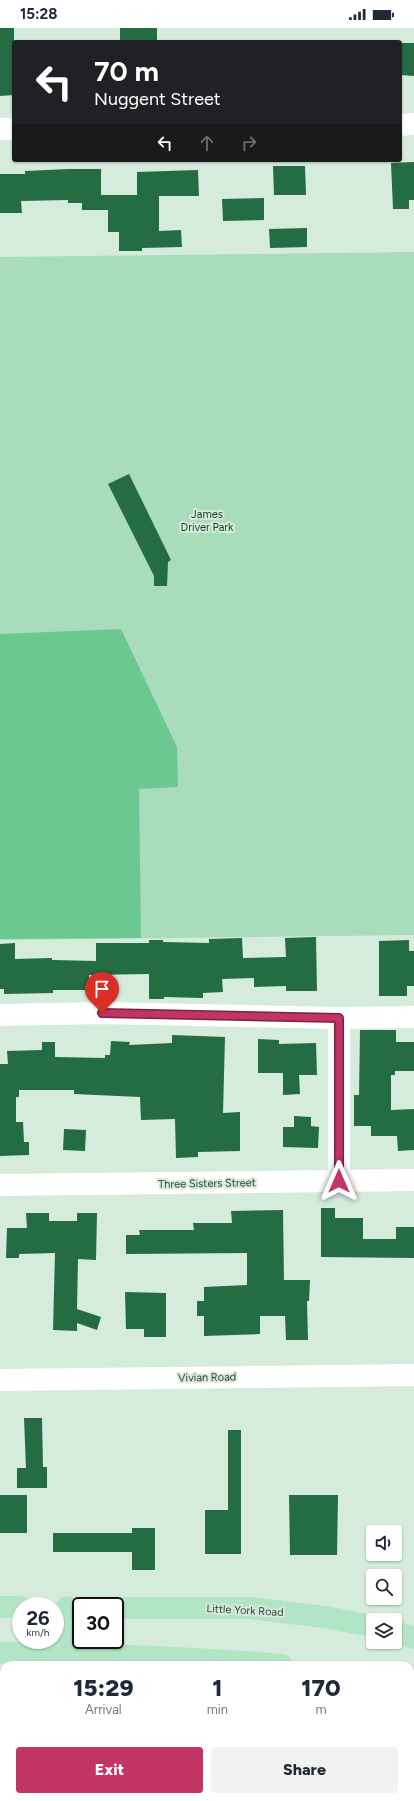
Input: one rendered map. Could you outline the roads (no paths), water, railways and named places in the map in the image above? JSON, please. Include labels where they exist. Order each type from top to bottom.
[{"type":"main road","points":[[0,1607],[12,1607]]},
{"type":"main road","points":[[59,1654],[68,1607]]},
{"type":"main road","name":"Little York Road","points":[[124,1608],[249,1608],[324,1616],[366,1625]]},
{"type":"main road","points":[[402,1634],[414,1638]]},
{"type":"main road","points":[[0,1653],[239,1661]]},
{"type":"street","points":[[402,125],[414,124]]},
{"type":"street","points":[[0,129],[12,129]]},
{"type":"street","points":[[0,1015],[102,1013],[339,1018],[414,1017]]},
{"type":"street","points":[[339,1018],[339,1181]]},
{"type":"street","name":"Three Sisters Street","points":[[0,1185],[414,1180]]},
{"type":"street","name":"Vivian Road","points":[[0,1380],[414,1375]]},
{"type":"park label","name":"James Driver Park","points":[[207,520]]}]
